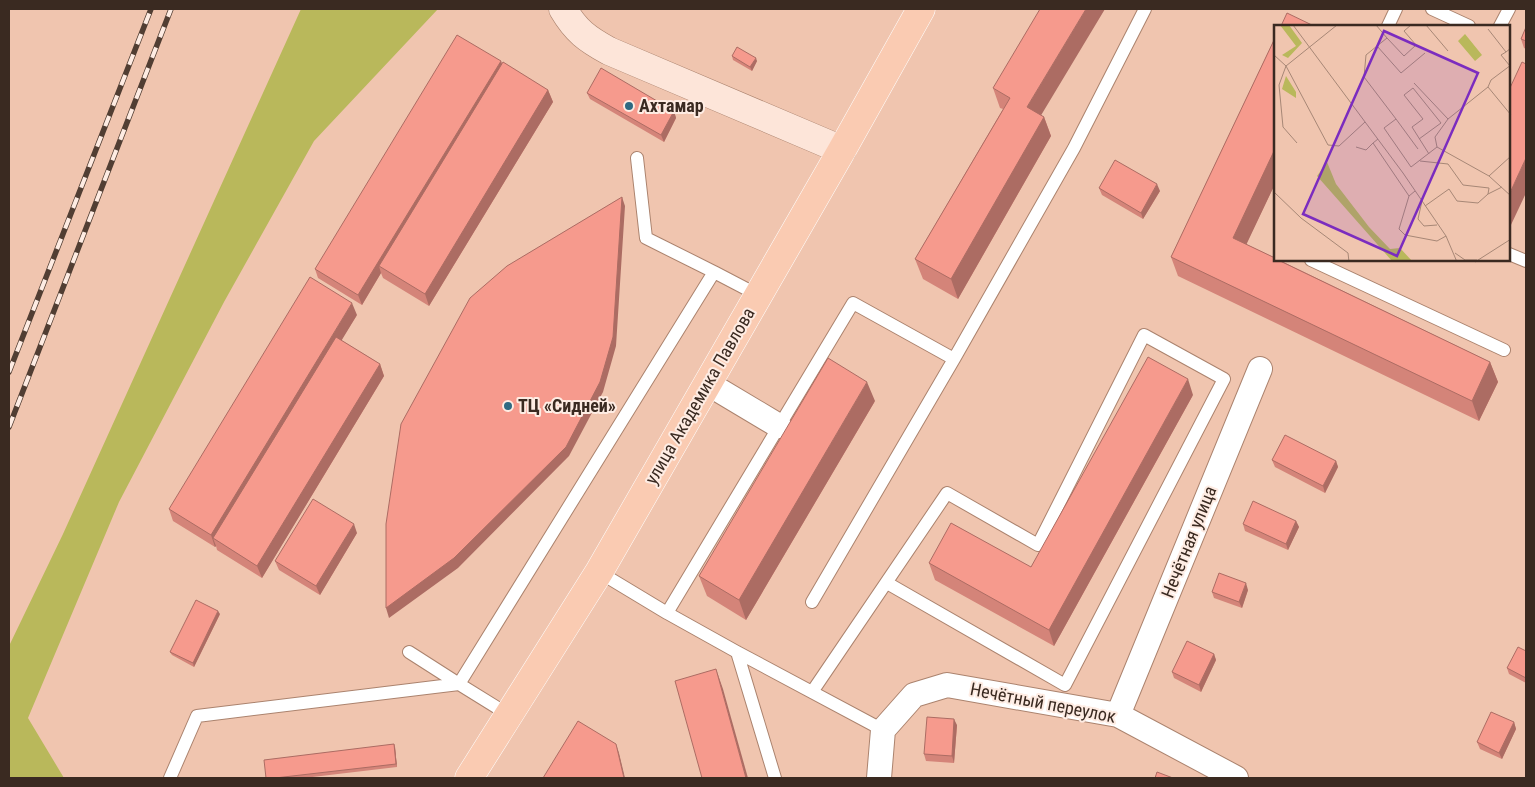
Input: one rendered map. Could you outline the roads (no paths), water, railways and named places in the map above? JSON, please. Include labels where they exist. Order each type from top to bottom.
[{"type":"main road","points":[[563,9],[572,24],[587,39],[609,51],[842,150]]},
{"type":"main road","name":"улица Академика Павлова","points":[[469,778],[598,572],[842,150],[921,9]]},
{"type":"street","name":"Нечётная улица","points":[[1118,715],[1260,369]]},
{"type":"street","points":[[708,383],[778,426]]},
{"type":"street","name":"Нечётный переулок","points":[[884,730],[914,695],[947,685],[1118,715],[1236,778]]},
{"type":"street","points":[[879,778],[884,730]]},
{"type":"lane","points":[[812,602],[954,359],[1074,148],[1145,9]]},
{"type":"lane","points":[[1388,25],[1396,9]]},
{"type":"lane","points":[[1432,9],[1467,25]]},
{"type":"lane","points":[[1500,25],[1508,9]]},
{"type":"lane","points":[[637,158],[646,238],[758,296]]},
{"type":"lane","points":[[1510,254],[1526,261]]},
{"type":"lane","points":[[1313,261],[1504,350]]},
{"type":"lane","points":[[459,684],[714,272]]},
{"type":"lane","points":[[666,613],[853,303],[954,359]]},
{"type":"lane","points":[[812,692],[947,493],[1038,545],[1144,335],[1224,379],[1065,685],[887,583]]},
{"type":"lane","points":[[598,572],[736,652],[884,730]]},
{"type":"lane","points":[[409,652],[509,715]]},
{"type":"lane","points":[[736,652],[775,778]]},
{"type":"lane","points":[[170,778],[197,716],[459,684]]},
{"type":"railway","points":[[9,372],[151,9]]},
{"type":"railway","points":[[9,427],[171,9]]},
{"type":"place","name":"Ахтамар","points":[[629,106]]},
{"type":"place","name":"ТЦ «Сидней»","points":[[508,406]]}]
